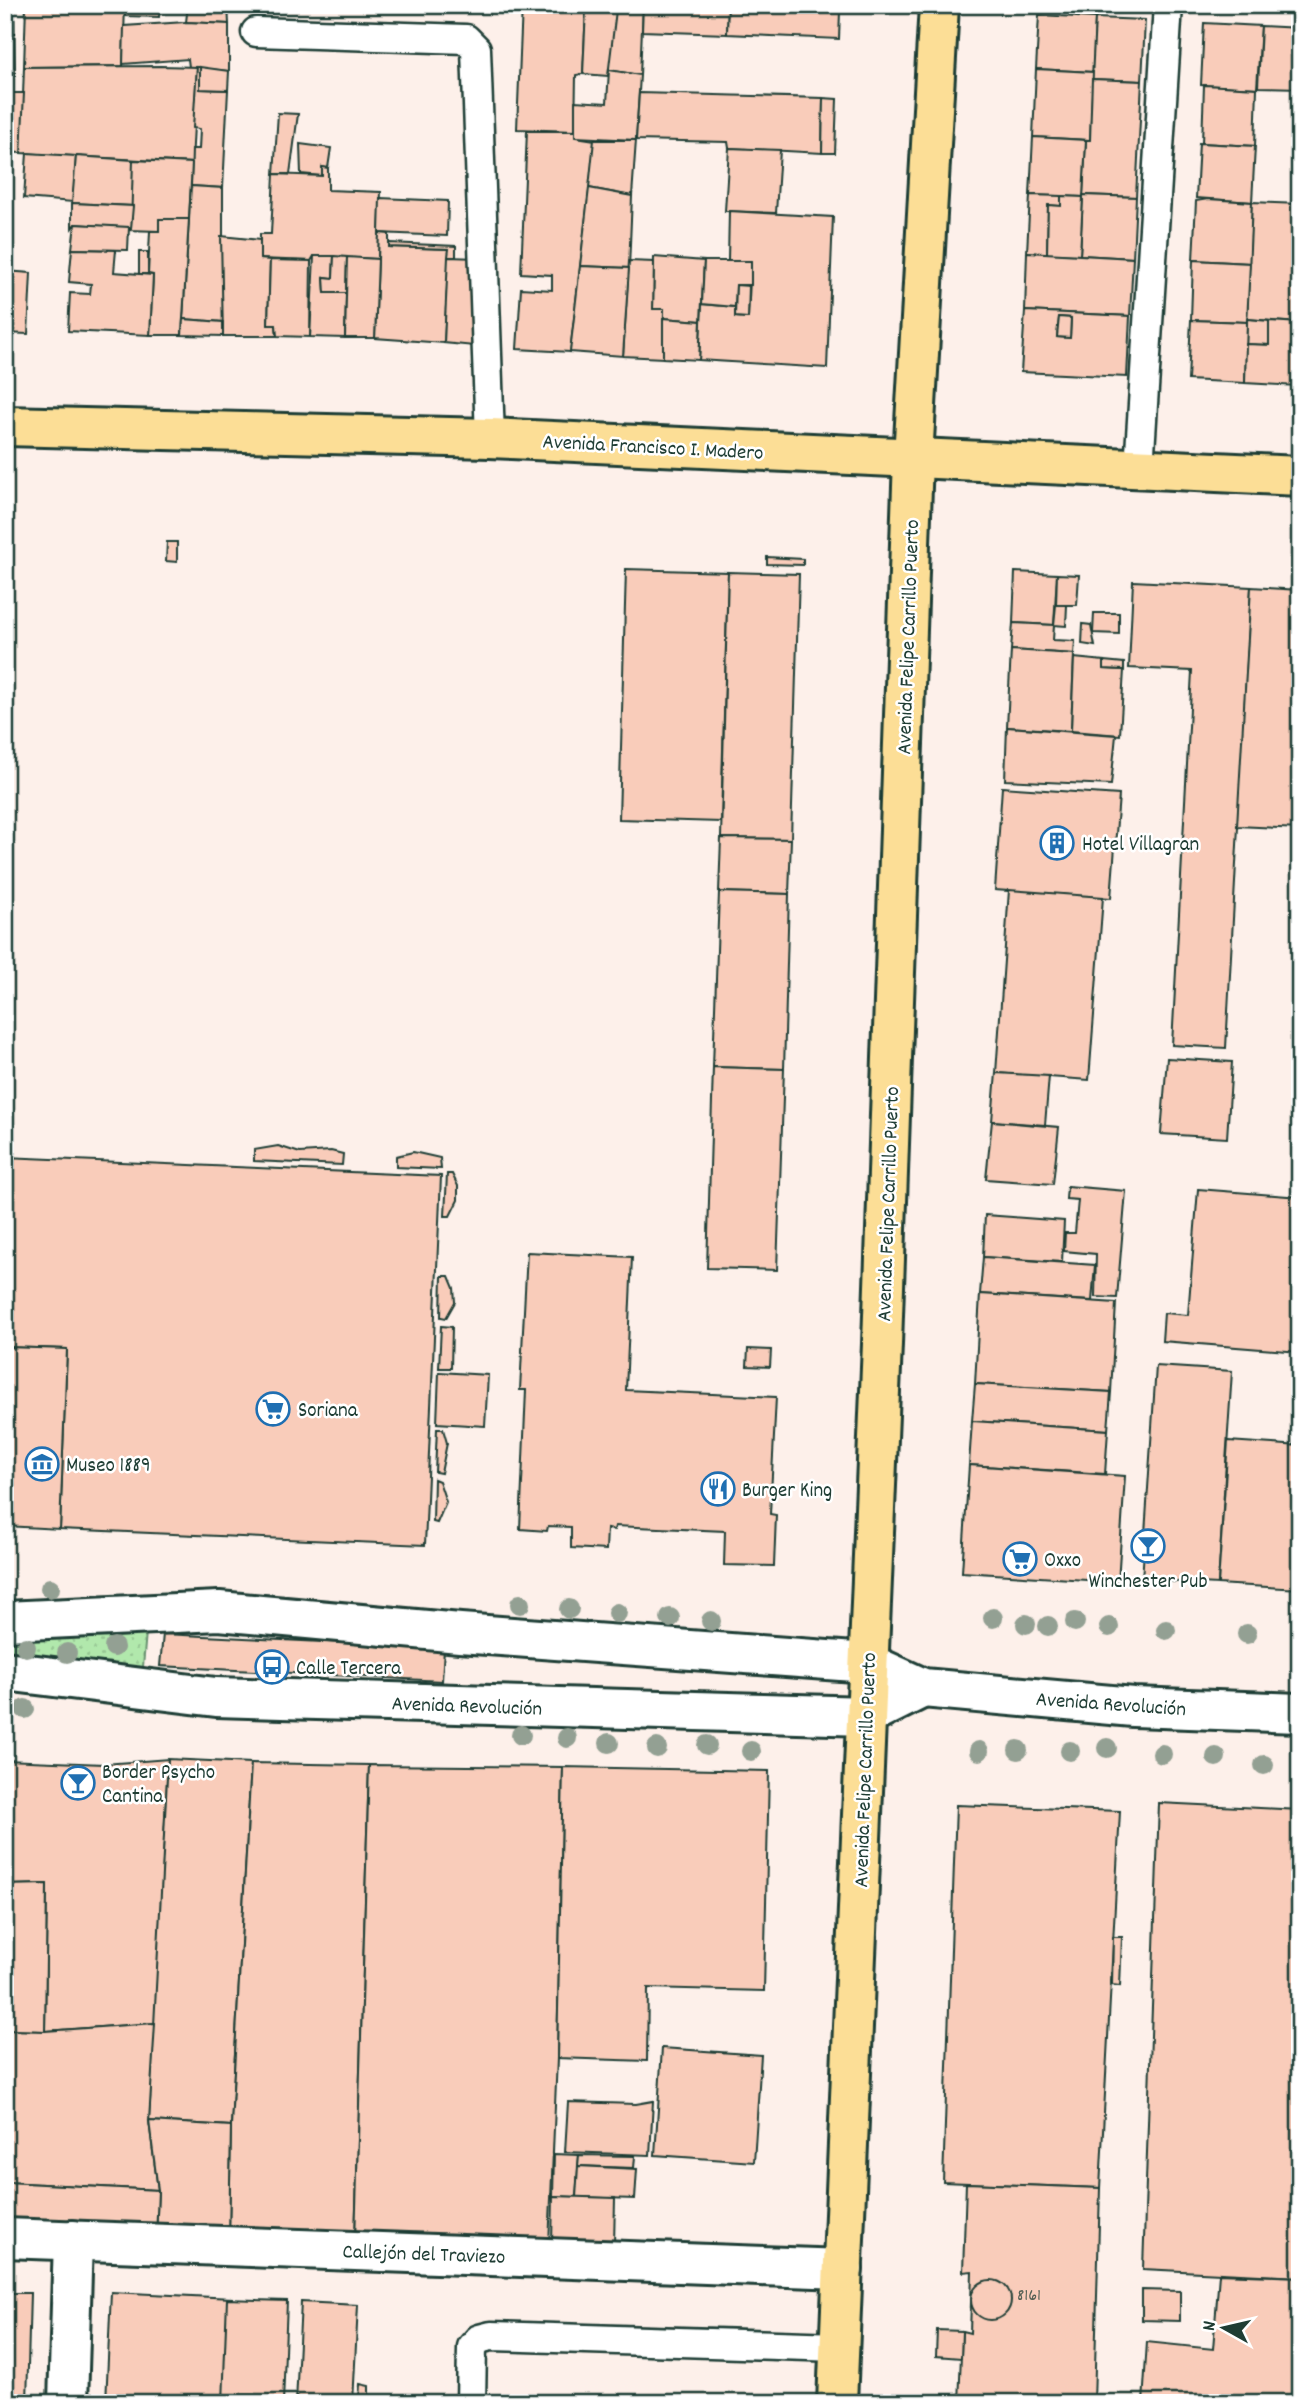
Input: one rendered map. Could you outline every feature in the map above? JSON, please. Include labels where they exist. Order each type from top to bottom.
[{"type":"main road","name":"Avenida Felipe Carrillo Puerto","points":[[837,2403],[867,1716],[913,458],[939,5]]},
{"type":"main road","name":"Avenida Francisco I. Madero","points":[[5,426],[490,438],[1300,475]]},
{"type":"main road","name":"Avenida Revolución","points":[[5,1621],[219,1611],[460,1633],[868,1664],[923,1688],[1133,1707],[1300,1713]]},
{"type":"main road","name":"Avenida Revolución","points":[[5,1671],[216,1697],[867,1716],[923,1688]]},
{"type":"main road","name":"Callejón del Traviezo","points":[[5,2238],[843,2269]]},
{"type":"main road","points":[[68,2403],[73,2241]]},
{"type":"lane","points":[[1139,468],[1168,5]]},
{"type":"lane","points":[[256,32],[466,39],[476,49],[490,438]]},
{"type":"lane","points":[[471,2403],[472,2347],[479,2339],[491,2336],[839,2347]]},
{"type":"green space","points":[[146,1632],[143,1667],[5,1656],[5,1633]]},
{"type":"building","points":[[5,5],[14,5],[15,76],[5,76]]},
{"type":"building","points":[[26,5],[82,10],[82,5],[125,5],[123,66],[24,67]]},
{"type":"building","points":[[125,5],[160,5],[159,17],[125,16]]},
{"type":"building","points":[[188,5],[228,5],[229,24],[186,22]]},
{"type":"building","points":[[522,5],[586,8],[583,74],[576,75],[575,131],[517,129]]},
{"type":"building","points":[[616,5],[643,5],[640,75],[608,70]]},
{"type":"building","points":[[643,5],[728,5],[727,34],[642,31]]},
{"type":"building","points":[[728,5],[840,11],[839,39],[727,34]]},
{"type":"building","points":[[586,8],[616,10],[608,76],[583,74]]},
{"type":"building","points":[[1039,15],[1095,18],[1093,72],[1036,69]]},
{"type":"building","points":[[1095,18],[1145,20],[1142,81],[1092,79]]},
{"type":"building","points":[[186,22],[229,24],[229,71],[189,67],[188,59],[123,64],[124,26]]},
{"type":"building","points":[[1204,23],[1261,26],[1257,88],[1201,85]]},
{"type":"building","points":[[1261,26],[1300,28],[1300,88],[1258,87]]},
{"type":"building","points":[[24,67],[197,67],[192,163],[21,153]]},
{"type":"building","points":[[197,67],[200,67],[200,89],[228,90],[223,188],[191,186],[192,149],[199,149],[200,129],[193,128]]},
{"type":"building","points":[[200,67],[229,71],[228,90],[200,89]]},
{"type":"building","points":[[1036,69],[1093,72],[1090,140],[1033,137]]},
{"type":"building","points":[[609,70],[640,75],[636,140],[575,137],[575,101],[607,103]]},
{"type":"building","points":[[1092,79],[1142,81],[1136,197],[1083,195],[1086,140],[1090,140]]},
{"type":"building","points":[[1204,85],[1257,88],[1255,146],[1202,143]]},
{"type":"building","points":[[5,93],[24,93],[21,153],[5,152]]},
{"type":"building","points":[[639,93],[823,98],[822,153],[729,148],[728,142],[636,140]]},
{"type":"building","points":[[823,98],[837,99],[835,153],[822,153]]},
{"type":"building","points":[[278,113],[298,114],[290,174],[274,174]]},
{"type":"building","points":[[527,131],[575,131],[575,137],[595,140],[570,352],[517,349],[521,288],[552,290],[552,275],[521,273]]},
{"type":"building","points":[[1033,137],[1086,140],[1083,197],[1030,195]]},
{"type":"building","points":[[594,140],[636,140],[632,196],[589,188]]},
{"type":"building","points":[[1199,143],[1255,146],[1252,202],[1196,198]]},
{"type":"building","points":[[300,144],[331,148],[328,168],[322,167],[322,176],[301,174]]},
{"type":"building","points":[[729,148],[780,150],[776,213],[725,211]]},
{"type":"building","points":[[27,153],[76,156],[73,202],[24,198]]},
{"type":"building","points":[[76,156],[133,160],[133,206],[72,203]]},
{"type":"building","points":[[133,160],[192,163],[189,219],[159,219],[159,231],[128,230],[131,228]]},
{"type":"building","points":[[322,167],[328,168],[328,190],[381,192],[378,259],[314,256],[311,261],[260,259],[260,234],[271,234],[274,174],[322,176]]},
{"type":"building","points":[[191,186],[223,188],[223,322],[183,319]]},
{"type":"building","points":[[589,188],[632,196],[629,268],[580,266]]},
{"type":"building","points":[[1030,195],[1061,196],[1061,206],[1048,205],[1047,254],[1027,252]]},
{"type":"building","points":[[1083,195],[1136,197],[1133,258],[1080,255]]},
{"type":"building","points":[[1061,196],[1083,197],[1080,255],[1047,254],[1048,205],[1061,206]]},
{"type":"building","points":[[380,198],[448,201],[447,236],[379,233]]},
{"type":"building","points":[[1208,199],[1252,202],[1250,263],[1193,260],[1196,201]]},
{"type":"building","points":[[1252,202],[1300,204],[1300,323],[1247,319]]},
{"type":"building","points":[[72,203],[133,206],[131,228],[75,224],[72,228]]},
{"type":"building","points":[[729,211],[833,217],[827,368],[699,360],[702,304],[735,307],[735,317],[748,318],[751,261],[728,261]]},
{"type":"building","points":[[159,219],[189,219],[182,335],[150,335],[153,275],[148,274],[150,231],[159,231]]},
{"type":"building","points":[[75,224],[129,227],[128,250],[72,249]]},
{"type":"building","points":[[379,233],[389,234],[389,247],[449,249],[444,343],[375,338]]},
{"type":"building","points":[[221,236],[260,240],[260,259],[270,260],[268,325],[276,325],[277,336],[223,336]]},
{"type":"building","points":[[389,243],[456,246],[456,257],[448,257],[449,249],[389,247]]},
{"type":"building","points":[[72,249],[116,250],[114,272],[153,275],[150,335],[68,331],[70,293],[90,294],[91,284],[69,282]]},
{"type":"building","points":[[139,252],[148,252],[148,274],[139,274]]},
{"type":"building","points":[[1027,252],[1133,258],[1130,316],[1025,311]]},
{"type":"building","points":[[314,256],[334,256],[333,278],[324,277],[325,293],[346,293],[345,338],[310,337]]},
{"type":"building","points":[[334,256],[347,257],[346,293],[325,293],[324,277],[333,278]]},
{"type":"building","points":[[347,257],[378,259],[375,338],[345,338]]},
{"type":"building","points":[[448,257],[478,258],[474,346],[444,343]]},
{"type":"building","points":[[654,257],[704,261],[701,321],[663,318],[664,309],[653,309]]},
{"type":"building","points":[[270,260],[311,261],[310,337],[277,336],[276,325],[268,325]]},
{"type":"building","points":[[1193,260],[1250,263],[1247,322],[1191,320]]},
{"type":"building","points":[[629,261],[654,262],[653,309],[664,309],[663,358],[623,356]]},
{"type":"building","points":[[704,261],[751,261],[751,285],[736,285],[735,307],[702,304]]},
{"type":"building","points":[[580,266],[629,268],[623,356],[570,352]]},
{"type":"building","points":[[5,271],[31,273],[28,334],[5,333]]},
{"type":"building","points":[[736,285],[749,286],[748,318],[735,317]]},
{"type":"building","points":[[1025,311],[1130,316],[1127,377],[1021,372]],"holes":[[[1059,317],[1071,318],[1070,338],[1057,337]]]},
{"type":"building","points":[[1059,317],[1071,318],[1070,338],[1057,337]]},
{"type":"building","points":[[663,318],[701,321],[699,360],[663,358]]},
{"type":"building","points":[[183,319],[223,322],[223,336],[182,335]]},
{"type":"building","points":[[1247,319],[1269,321],[1269,345],[1246,344]]},
{"type":"building","points":[[1191,320],[1247,322],[1245,383],[1188,380]]},
{"type":"building","points":[[1269,321],[1300,323],[1298,386],[1245,383],[1246,344],[1269,345]]},
{"type":"building","points":[[167,542],[177,542],[177,562],[166,561]]},
{"type":"building","points":[[767,557],[803,559],[803,565],[767,564]]},
{"type":"building","points":[[626,569],[728,572],[721,822],[619,819]]},
{"type":"building","points":[[728,572],[799,574],[791,839],[721,838]]},
{"type":"building","points":[[1015,572],[1057,574],[1054,625],[1013,623]]},
{"type":"building","points":[[1057,574],[1079,575],[1077,605],[1056,605]]},
{"type":"building","points":[[1133,581],[1251,587],[1226,1048],[1172,1045],[1192,671],[1129,668]]},
{"type":"building","points":[[1251,587],[1300,590],[1300,829],[1237,826]]},
{"type":"building","points":[[1056,605],[1067,605],[1066,626],[1054,625]]},
{"type":"building","points":[[1094,613],[1119,613],[1119,634],[1093,633]]},
{"type":"building","points":[[1013,623],[1054,625],[1053,640],[1075,641],[1074,654],[1011,650]]},
{"type":"building","points":[[1083,624],[1091,625],[1095,646],[1082,644]]},
{"type":"building","points":[[1011,650],[1074,654],[1071,731],[1007,727]]},
{"type":"building","points":[[1074,658],[1104,661],[1104,669],[1124,670],[1120,735],[1071,731]]},
{"type":"building","points":[[1104,661],[1124,663],[1124,670],[1104,669]]},
{"type":"building","points":[[1007,727],[1116,735],[1111,785],[1005,780]]},
{"type":"building","name":"Hotel Villagran","points":[[1002,787],[1119,795],[1111,898],[995,890]]},
{"type":"building","points":[[721,838],[791,839],[789,894],[719,892]]},
{"type":"building","points":[[1009,890],[1103,897],[1089,1080],[996,1073]]},
{"type":"building","points":[[719,892],[789,894],[784,1069],[713,1067]]},
{"type":"building","points":[[1167,1058],[1232,1062],[1227,1138],[1161,1134]]},
{"type":"building","points":[[713,1067],[784,1069],[777,1270],[707,1268]]},
{"type":"building","points":[[996,1073],[1049,1076],[1045,1125],[992,1121]]},
{"type":"building","points":[[992,1121],[1059,1127],[1053,1184],[986,1179]]},
{"type":"building","points":[[278,1146],[300,1153],[331,1151],[343,1154],[342,1165],[254,1161],[254,1150]]},
{"type":"building","points":[[413,1152],[440,1158],[441,1169],[396,1167],[396,1156]]},
{"type":"building","points":[[5,1157],[441,1176],[425,1545],[60,1529],[67,1349],[5,1347]]},
{"type":"building","points":[[447,1174],[452,1174],[458,1186],[458,1200],[450,1216],[445,1216]]},
{"type":"building","points":[[1067,1186],[1126,1191],[1117,1298],[1095,1297],[1096,1254],[1064,1251],[1065,1233],[1075,1233],[1078,1200],[1066,1199]]},
{"type":"building","points":[[1198,1189],[1300,1197],[1300,1352],[1162,1341],[1164,1313],[1188,1315]]},
{"type":"building","points":[[985,1215],[1064,1221],[1062,1262],[983,1257]]},
{"type":"building","points":[[527,1252],[632,1257],[626,1390],[776,1397],[770,1514],[776,1515],[774,1566],[724,1565],[725,1531],[615,1526],[614,1530],[607,1529],[606,1550],[571,1548],[571,1527],[548,1526],[547,1531],[520,1529],[526,1390],[520,1390]]},
{"type":"building","points":[[983,1257],[1095,1265],[1092,1301],[980,1294]]},
{"type":"building","points":[[442,1276],[449,1276],[454,1288],[455,1302],[446,1318],[441,1317]]},
{"type":"building","points":[[980,1294],[1116,1303],[1111,1392],[975,1384]]},
{"type":"building","points":[[441,1326],[452,1327],[451,1368],[439,1368]]},
{"type":"building","points":[[5,1347],[67,1349],[60,1529],[5,1526]]},
{"type":"building","points":[[748,1349],[771,1350],[770,1367],[747,1366]]},
{"type":"building","points":[[1156,1366],[1232,1371],[1218,1584],[1142,1580]]},
{"type":"building","points":[[1300,1368],[1300,1446],[1294,1445]]},
{"type":"building","points":[[439,1372],[488,1375],[485,1426],[437,1423]]},
{"type":"building","points":[[975,1384],[1111,1392],[1108,1430],[972,1421]]},
{"type":"building","points":[[972,1421],[1108,1430],[1105,1474],[969,1465]]},
{"type":"building","points":[[437,1429],[443,1429],[447,1443],[441,1473],[435,1472]]},
{"type":"building","points":[[1228,1441],[1300,1446],[1300,1589],[1218,1584]]},
{"type":"building","points":[[969,1465],[1125,1476],[1118,1582],[962,1572]]},
{"type":"building","points":[[434,1479],[439,1481],[446,1502],[437,1523],[433,1522]]},
{"type":"building","points":[[163,1634],[444,1648],[442,1681],[160,1666]]},
{"type":"building","points":[[168,1759],[155,2023],[45,2031],[47,1884],[5,1885],[5,1760],[104,1764]]},
{"type":"building","points":[[168,1759],[251,1763],[231,2126],[149,2121]]},
{"type":"building","points":[[251,1763],[369,1765],[355,2242],[229,2237],[231,2126]]},
{"type":"building","points":[[369,1765],[563,1767],[557,2058],[549,2245],[355,2242]]},
{"type":"building","points":[[563,1767],[769,1771],[764,1991],[648,1988],[647,2061],[557,2058]]},
{"type":"building","points":[[1159,1803],[1300,1810],[1300,2277],[1143,2269]]},
{"type":"building","points":[[956,1805],[1120,1811],[1100,2188],[943,2182]]},
{"type":"building","points":[[47,1884],[45,2031],[5,2030],[5,1885]]},
{"type":"building","points":[[1113,1937],[1122,1937],[1120,1986],[1112,1985]]},
{"type":"building","points":[[155,2023],[149,2121],[158,2190],[5,2182],[5,2030],[45,2031]]},
{"type":"building","points":[[662,2048],[761,2055],[754,2162],[655,2155]]},
{"type":"building","points":[[653,2101],[650,2155],[565,2152],[568,2102],[636,2104]]},
{"type":"building","points":[[149,2121],[231,2126],[229,2237],[156,2238],[158,2190]]},
{"type":"building","points":[[554,2154],[579,2155],[576,2197],[553,2196]]},
{"type":"building","points":[[579,2155],[635,2156],[634,2168],[578,2166]]},
{"type":"building","points":[[578,2166],[637,2169],[635,2199],[576,2197]]},
{"type":"building","points":[[5,2182],[158,2190],[156,2238],[5,2232]]},
{"type":"building","points":[[966,2183],[1100,2188],[1094,2403],[959,2403],[962,2331],[970,2333],[972,2271],[963,2272]]},
{"type":"building","points":[[553,2196],[615,2198],[614,2245],[552,2244]]},
{"type":"building","points":[[1219,2274],[1300,2277],[1300,2403],[1143,2403],[1147,2342],[1213,2349]]},
{"type":"building","points":[[991,2280],[1005,2286],[1011,2300],[1005,2314],[991,2320],[977,2314],[971,2300],[977,2286]]},
{"type":"building","points":[[1142,2290],[1180,2291],[1180,2321],[1142,2320]]},
{"type":"building","points":[[111,2292],[232,2298],[227,2403],[106,2403]]},
{"type":"building","points":[[5,2293],[30,2293],[27,2403],[5,2403]]},
{"type":"building","points":[[227,2299],[287,2301],[283,2403],[223,2403]]},
{"type":"building","points":[[301,2302],[358,2305],[353,2403],[296,2403]]},
{"type":"building","points":[[937,2330],[962,2331],[961,2358],[936,2356]]},
{"type":"building","points":[[360,2384],[369,2386],[369,2400],[359,2399]]},
{"type":"place","name":"Hotel Villagran","points":[[1057,843]]},
{"type":"place","name":"Soriana","points":[[273,1409]]},
{"type":"place","name":"Museo 1889","points":[[42,1464]]},
{"type":"place","name":"Burger King","points":[[718,1489]]},
{"type":"place","name":"Winchester Pub","points":[[1148,1546]]},
{"type":"place","name":"Oxxo","points":[[1020,1559]]},
{"type":"place","name":"Calle Tercera","points":[[272,1667]]},
{"type":"place","name":"Border Psycho Cantina","points":[[78,1783]]}]
